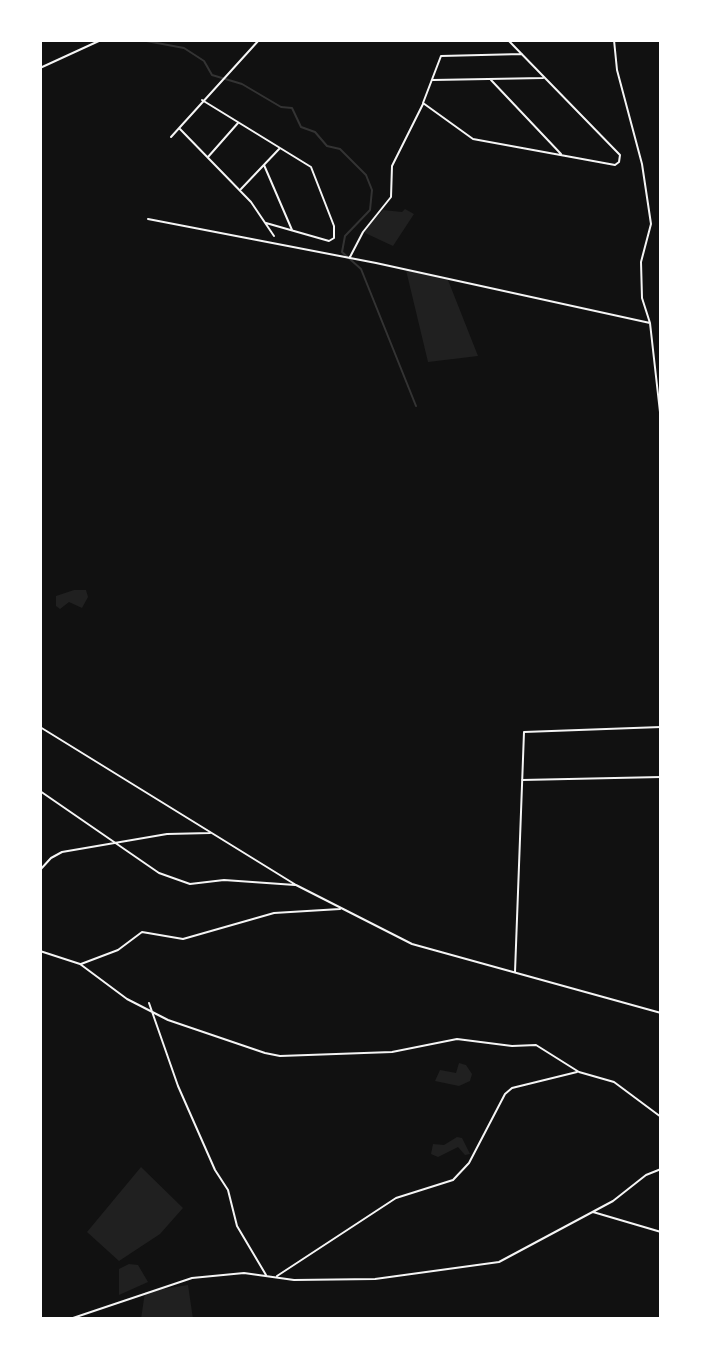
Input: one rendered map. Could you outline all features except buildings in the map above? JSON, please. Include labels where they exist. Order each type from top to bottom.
[{"type":"street","points":[[40,67],[101,40]]},
{"type":"street","points":[[171,137],[259,40]]},
{"type":"street","points":[[423,103],[473,139],[615,165],[620,155],[508,40]]},
{"type":"street","points":[[614,40],[617,70],[642,164],[651,224],[641,262],[642,298],[650,323],[661,421]]},
{"type":"street","points":[[350,258],[363,232],[391,197],[392,166],[423,103],[441,56],[522,54]]},
{"type":"street","points":[[432,80],[544,78]]},
{"type":"street","points":[[491,79],[563,155]]},
{"type":"street","points":[[202,100],[311,167],[335,232],[329,241],[266,223]]},
{"type":"street","points":[[207,158],[239,122]]},
{"type":"street","points":[[179,128],[240,190],[274,236]]},
{"type":"street","points":[[240,190],[280,148]]},
{"type":"street","points":[[264,165],[292,230]]},
{"type":"street","points":[[148,219],[350,258],[650,323]]},
{"type":"street","points":[[40,727],[296,885],[420,948],[661,1013]]},
{"type":"street","points":[[515,973],[521,738],[529,729],[661,727]]},
{"type":"street","points":[[521,780],[661,777]]},
{"type":"street","points":[[40,791],[150,869],[190,884],[224,880],[296,885]]},
{"type":"street","points":[[41,870],[62,852],[117,846],[167,834],[211,833]]},
{"type":"street","points":[[40,863],[41,870]]},
{"type":"street","points":[[40,951],[87,964],[118,950],[142,932],[183,939],[274,913],[343,908]]},
{"type":"street","points":[[80,964],[127,999],[151,1011],[280,1056],[392,1052],[457,1039],[512,1046],[536,1045],[579,1072],[614,1082],[661,1117]]},
{"type":"street","points":[[149,1003],[178,1086],[215,1170],[228,1190],[237,1226],[266,1275]]},
{"type":"street","points":[[276,1277],[396,1198],[453,1180],[469,1163],[512,1088],[579,1072]]},
{"type":"street","points":[[70,1319],[131,1301],[174,1281],[244,1273],[294,1280],[403,1277],[490,1264],[541,1241],[661,1169]]},
{"type":"street","points":[[592,1212],[661,1232]]},
{"type":"shaded area","points":[[405,209],[414,214],[393,246],[363,232],[383,210],[402,212]]},
{"type":"shaded area","points":[[406,270],[448,280],[478,356],[428,362]]},
{"type":"shaded area","points":[[86,590],[88,597],[82,608],[69,602],[60,609],[56,606],[56,596]]},
{"type":"shaded area","points":[[459,1063],[466,1065],[472,1074],[470,1081],[459,1086],[435,1081],[440,1070],[456,1073]]},
{"type":"shaded area","points":[[457,1137],[462,1138],[470,1154],[465,1155],[458,1147],[438,1157],[431,1154],[433,1144],[444,1145]]},
{"type":"shaded area","points":[[141,1167],[183,1208],[160,1234],[119,1261],[87,1232]]},
{"type":"shaded area","points":[[129,1264],[138,1265],[148,1282],[119,1295],[119,1269]]},
{"type":"shaded area","points":[[188,1285],[193,1319],[141,1319],[145,1292]]},
{"type":"waterway","points":[[141,40],[184,48],[204,61],[212,75],[242,84],[281,107],[292,108],[301,127],[315,132],[327,146],[340,149],[366,175],[372,190],[370,210],[345,236],[342,252],[361,269],[416,406]]}]
